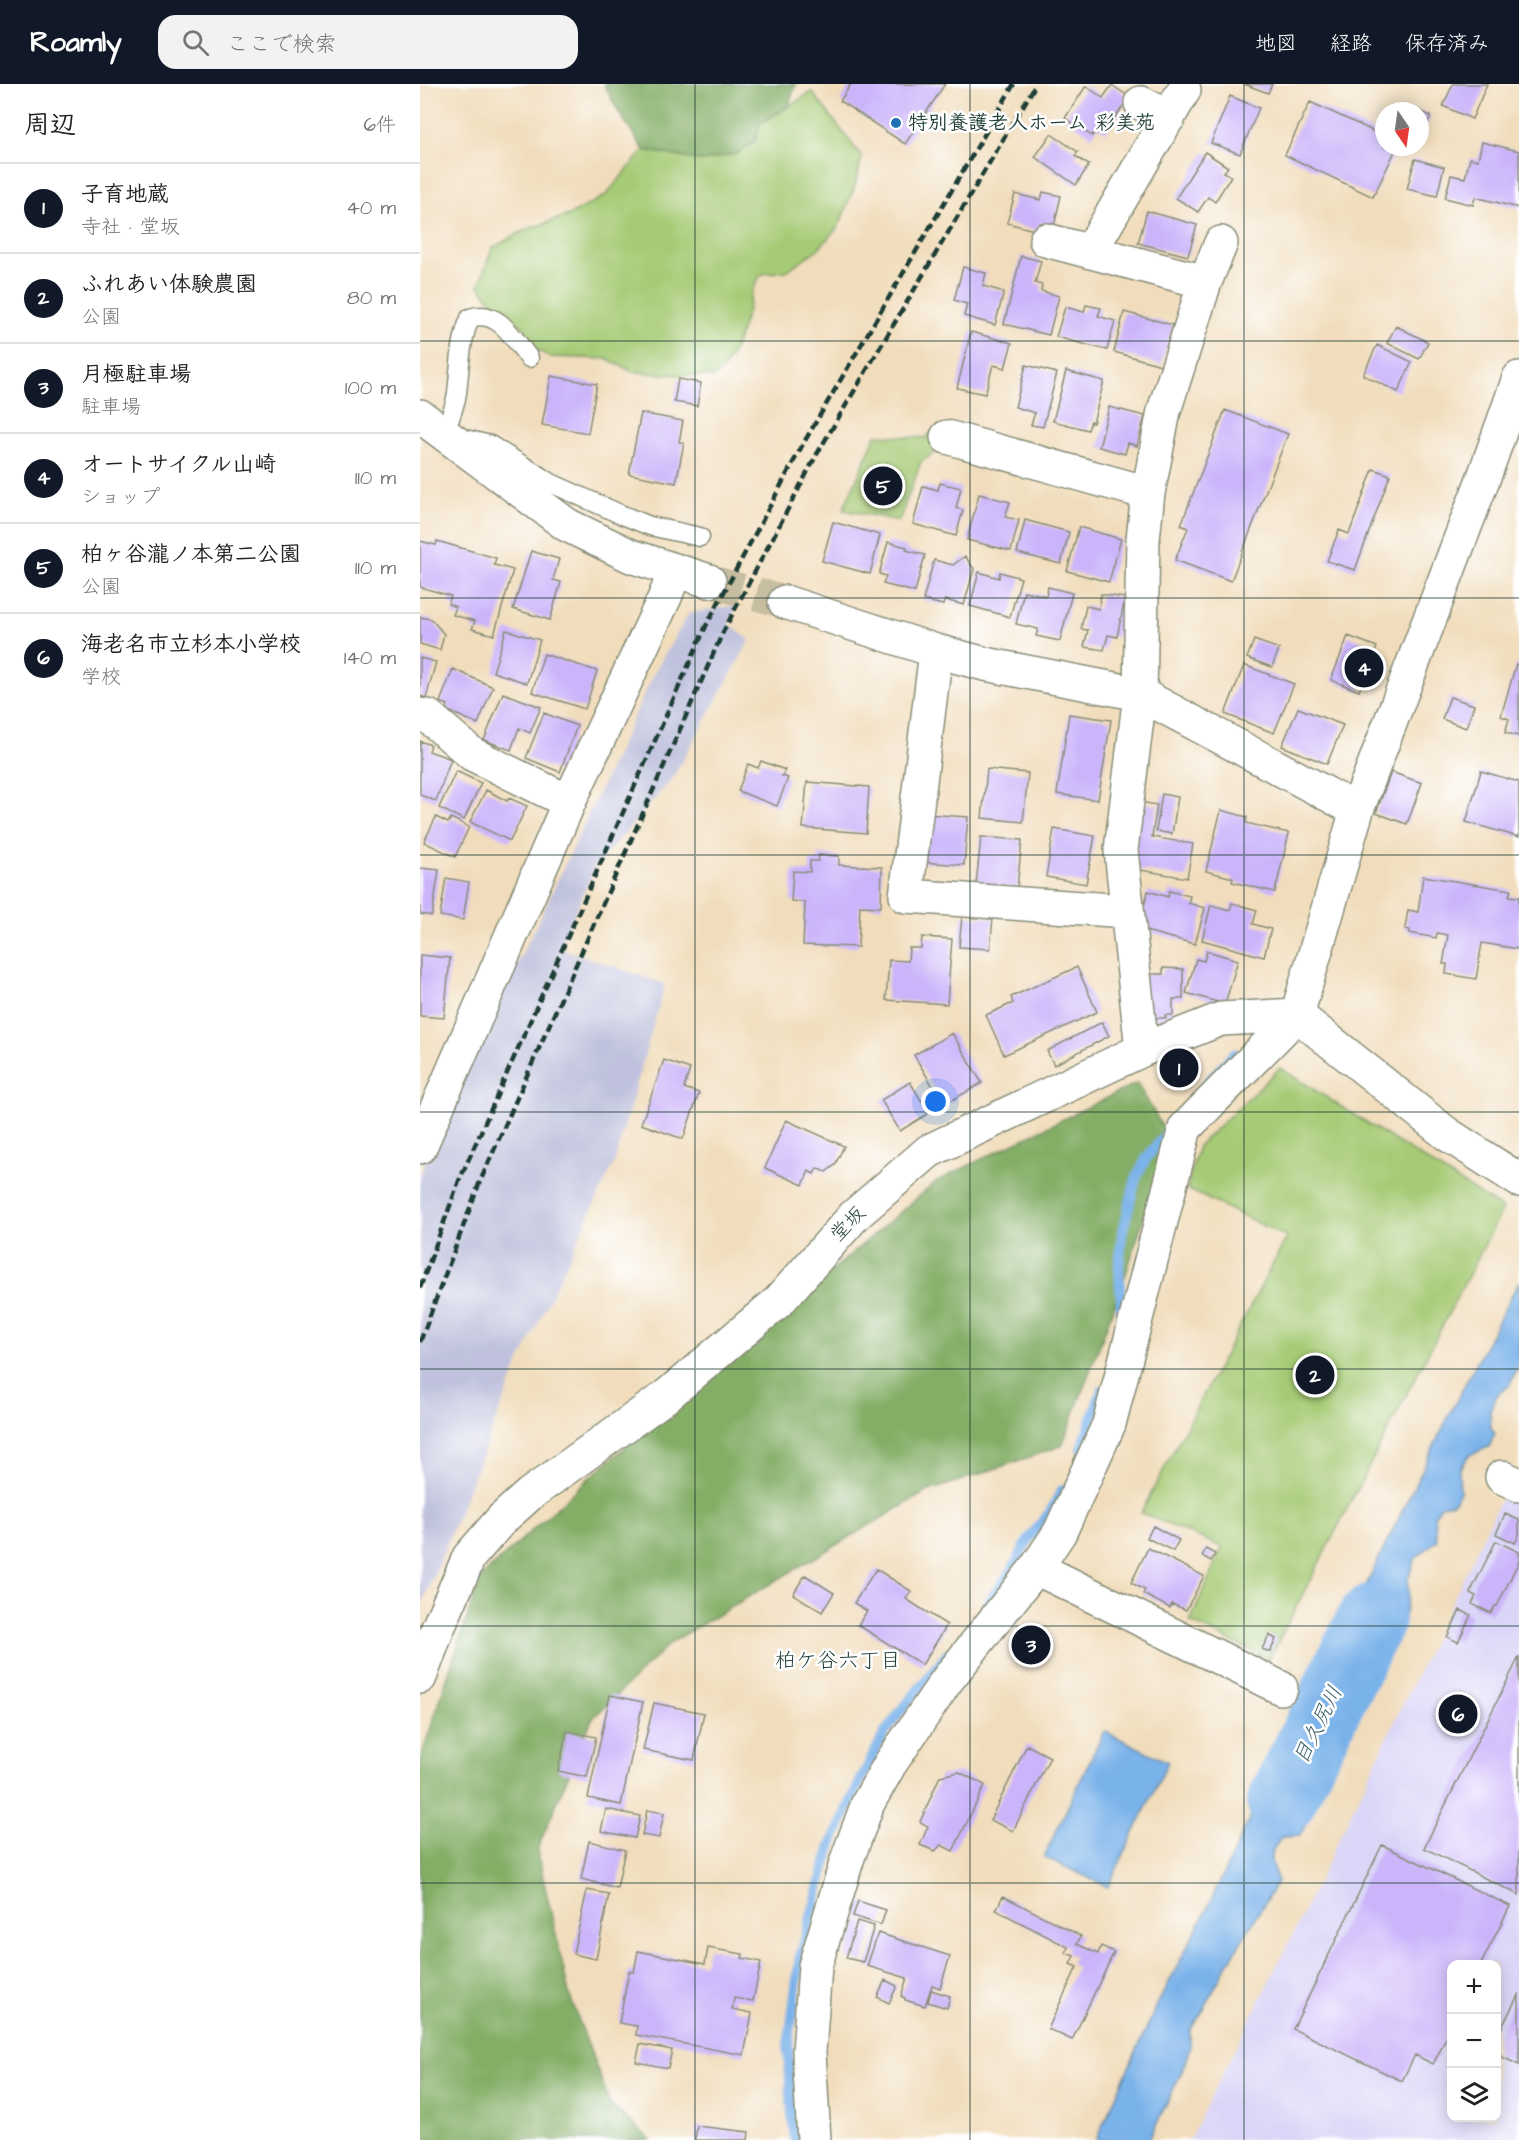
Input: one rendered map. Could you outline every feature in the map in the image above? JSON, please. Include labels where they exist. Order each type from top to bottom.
[{"type":"street","points":[[1090,252],[1165,103]]},
{"type":"street","points":[[1046,240],[1205,282]]},
{"type":"street","points":[[1142,1050],[1121,850],[1140,694],[1143,539],[1148,492],[1164,411],[1205,282],[1221,243]]},
{"type":"street","points":[[814,2140],[809,2052],[815,1966],[848,1857],[868,1803],[890,1764],[947,1680],[1036,1568],[1060,1532],[1109,1424],[1185,1128],[1297,1015],[1357,810],[1485,474],[1519,378]]},
{"type":"street","points":[[432,425],[567,525],[631,556],[710,581]]},
{"type":"street","points":[[947,437],[1148,492]]},
{"type":"street","points":[[420,1148],[569,802],[675,571]]},
{"type":"street","points":[[785,602],[936,651],[985,664],[1140,694],[1357,810]]},
{"type":"street","points":[[936,651],[906,896],[1127,910]]},
{"type":"street","points":[[420,715],[428,716],[472,754],[569,802]]},
{"type":"street","points":[[1297,1015],[1447,1134],[1519,1180]]},
{"type":"street","name":"堂坂","points":[[420,1677],[438,1628],[469,1557],[502,1519],[530,1494],[665,1397],[779,1301],[854,1216],[929,1151],[1142,1050],[1221,1019],[1297,1015]]},
{"type":"street","points":[[1036,1568],[1281,1689]]},
{"type":"lane","points":[[529,358],[495,318],[481,314],[470,318],[459,361],[457,395],[432,425],[490,445],[551,483],[620,514],[650,526],[700,537]]},
{"type":"shaded area","points":[[737,605],[729,624],[750,640],[672,779],[595,867],[559,948],[665,984],[614,1163],[516,1370],[420,1610],[420,1177],[437,1122],[542,914],[656,669],[689,613]]},
{"type":"shaded area","points":[[1503,1495],[1519,1503],[1519,2140],[1189,2140],[1297,1926]]},
{"type":"green space","points":[[604,84],[796,84],[788,107],[760,123],[755,141],[738,153],[703,161],[644,150],[618,111]]},
{"type":"green space","points":[[812,92],[862,157],[856,183],[839,226],[818,249],[786,271],[762,274],[756,282],[736,346],[727,363],[715,377],[633,372],[607,359],[550,357],[531,347],[524,327],[498,309],[479,286],[492,248],[525,230],[572,214],[605,196],[644,150],[703,161],[755,141],[760,123]]},
{"type":"green space","points":[[939,425],[945,446],[921,462],[899,521],[843,510],[876,435],[925,438]]},
{"type":"green space","points":[[1280,1068],[1503,1209],[1269,1659],[1190,1622],[1222,1547],[1141,1513],[1287,1237],[1187,1189],[1198,1146]]},
{"type":"green space","points":[[1137,1083],[1169,1138],[1125,1277],[1062,1446],[926,1492],[670,1643],[592,1719],[537,1850],[569,1994],[610,2104],[651,2140],[420,2140],[420,1760],[480,1578],[589,1478],[937,1181]]},
{"type":"water","points":[[1519,1281],[1519,1364],[1509,1386],[1498,1394],[1490,1410],[1491,1428],[1495,1433],[1489,1447],[1469,1455],[1459,1470],[1460,1492],[1453,1503],[1442,1505],[1434,1516],[1437,1540],[1415,1559],[1408,1579],[1404,1618],[1374,1686],[1364,1694],[1356,1715],[1314,1694],[1329,1672],[1336,1646],[1449,1415]]},
{"type":"water","points":[[1308,1711],[1350,1730],[1300,1836],[1282,1837],[1273,1849],[1271,1862],[1278,1881],[1190,2030],[1190,2047],[1182,2071],[1149,2140],[1096,2140],[1157,2005],[1205,1913],[1267,1781],[1285,1764],[1289,1754],[1289,1739],[1303,1725]]},
{"type":"water","points":[[1104,1731],[1168,1762],[1108,1887],[1044,1857]]},
{"type":"building","name":"特別養護老人ホーム 彩美苑","points":[[851,84],[945,84],[905,144],[840,101]]},
{"type":"building","points":[[1244,84],[1272,84],[1268,93]]},
{"type":"building","points":[[1453,84],[1487,84],[1472,119],[1443,106]]},
{"type":"building","points":[[1112,85],[1129,97],[1106,132],[1098,127],[1092,136],[1065,118],[1086,86],[1103,98]]},
{"type":"building","points":[[1230,96],[1259,108],[1240,154],[1211,143]]},
{"type":"building","points":[[1310,102],[1375,132],[1375,156],[1393,156],[1373,197],[1285,155]]},
{"type":"building","points":[[1051,134],[1078,152],[1075,156],[1089,165],[1076,185],[1035,157]]},
{"type":"building","points":[[1482,142],[1519,151],[1519,208],[1475,197],[1473,205],[1445,198],[1451,175],[1465,178],[1470,158],[1478,160]]},
{"type":"building","points":[[1205,152],[1228,167],[1224,172],[1231,176],[1215,202],[1208,197],[1198,212],[1176,198]]},
{"type":"building","points":[[1415,159],[1444,167],[1437,196],[1407,189]]},
{"type":"building","points":[[1043,192],[1061,196],[1054,226],[1040,223],[1038,231],[1007,223],[1015,194],[1041,200]]},
{"type":"building","points":[[1147,211],[1197,225],[1188,256],[1138,243]]},
{"type":"building","points":[[1021,256],[1041,261],[1035,283],[1042,285],[1041,291],[1059,296],[1049,335],[1004,324]]},
{"type":"building","points":[[963,267],[986,273],[983,286],[1004,292],[995,325],[964,316],[967,304],[954,300]]},
{"type":"building","points":[[1086,305],[1101,308],[1098,316],[1115,321],[1107,350],[1056,337],[1065,307],[1084,312]]},
{"type":"building","points":[[1124,312],[1173,325],[1161,365],[1114,352]]},
{"type":"building","points":[[1396,326],[1428,342],[1419,359],[1387,343]]},
{"type":"building","points":[[971,332],[1012,343],[1005,368],[993,365],[985,394],[957,388]]},
{"type":"building","points":[[1377,345],[1412,362],[1398,392],[1363,375]]},
{"type":"building","points":[[1026,365],[1057,373],[1043,427],[1031,425],[1035,413],[1015,407]]},
{"type":"building","points":[[1066,371],[1104,381],[1093,423],[1091,421],[1088,430],[1053,421]]},
{"type":"building","points":[[551,376],[597,384],[588,433],[542,425]]},
{"type":"building","points":[[678,379],[701,383],[697,406],[674,402]]},
{"type":"building","points":[[1109,407],[1145,416],[1137,446],[1128,443],[1125,454],[1099,447]]},
{"type":"building","points":[[1225,410],[1288,434],[1231,581],[1175,560],[1188,528],[1181,525]]},
{"type":"building","points":[[641,413],[683,421],[679,442],[684,443],[676,483],[629,474]]},
{"type":"building","points":[[1373,469],[1390,475],[1355,570],[1327,561],[1339,530],[1349,534]]},
{"type":"building","points":[[940,483],[961,488],[956,508],[963,510],[956,536],[913,524],[923,486],[938,490]]},
{"type":"building","points":[[979,494],[1010,502],[1005,517],[1019,520],[1011,551],[967,540]]},
{"type":"building","points":[[1025,520],[1069,532],[1061,564],[1017,553]]},
{"type":"building","points":[[833,522],[880,535],[870,574],[822,561]]},
{"type":"building","points":[[1079,527],[1121,539],[1109,582],[1067,571]]},
{"type":"building","points":[[420,541],[436,545],[437,541],[496,558],[494,565],[513,570],[494,635],[472,629],[475,621],[453,615],[456,607],[448,604],[451,596],[420,587]]},
{"type":"building","points":[[888,542],[925,555],[915,592],[883,584],[886,576],[879,574]]},
{"type":"building","points":[[531,551],[559,559],[553,580],[561,582],[550,620],[513,609]]},
{"type":"building","points":[[965,556],[974,569],[964,605],[945,600],[943,605],[923,600],[934,560],[953,565]]},
{"type":"building","points":[[979,572],[999,578],[1000,572],[1021,578],[1010,617],[970,606]]},
{"type":"building","points":[[1048,587],[1072,593],[1060,641],[1036,636],[1038,629],[1016,624],[1024,591],[1046,596]]},
{"type":"building","points":[[1101,594],[1125,598],[1117,637],[1108,635],[1104,650],[1084,647],[1088,630],[1081,629],[1086,606],[1099,609]]},
{"type":"building","points":[[420,617],[431,619],[444,634],[440,650],[420,644]]},
{"type":"building","points":[[506,630],[540,640],[527,683],[493,672]]},
{"type":"building","points":[[1348,636],[1377,647],[1359,691],[1331,680]]},
{"type":"building","points":[[1254,640],[1279,649],[1272,667],[1247,658]]},
{"type":"building","points":[[544,654],[597,671],[585,709],[532,692]]},
{"type":"building","points":[[420,658],[436,662],[426,698],[420,696]]},
{"type":"building","points":[[1516,664],[1519,665],[1519,736],[1505,733],[1509,719],[1501,716]]},
{"type":"building","points":[[1244,665],[1294,684],[1274,733],[1225,714]]},
{"type":"building","points":[[453,669],[493,687],[478,724],[446,710],[448,705],[440,702]]},
{"type":"building","points":[[503,693],[541,707],[530,733],[519,728],[511,750],[484,740]]},
{"type":"building","points":[[1450,697],[1474,705],[1466,728],[1442,719]]},
{"type":"building","points":[[1298,708],[1343,725],[1327,764],[1282,746]]},
{"type":"building","points":[[544,713],[577,726],[560,772],[526,758]]},
{"type":"building","points":[[1069,714],[1111,720],[1098,800],[1057,794]]},
{"type":"building","points":[[420,741],[431,745],[429,751],[451,759],[436,801],[420,795]]},
{"type":"building","points":[[761,761],[785,770],[782,776],[788,778],[777,806],[738,791],[748,764],[758,768]]},
{"type":"building","points":[[987,769],[1028,773],[1023,822],[982,818]]},
{"type":"building","points":[[456,771],[481,783],[464,820],[439,808]]},
{"type":"building","points":[[1481,771],[1519,782],[1519,837],[1466,822]]},
{"type":"building","points":[[1391,772],[1422,783],[1407,824],[1376,813]]},
{"type":"building","points":[[807,782],[869,787],[866,833],[803,828]]},
{"type":"building","points":[[486,790],[507,801],[509,798],[527,806],[510,841],[470,822]]},
{"type":"building","points":[[1162,794],[1178,797],[1172,834],[1156,831]]},
{"type":"building","points":[[1139,802],[1157,805],[1152,837],[1193,844],[1187,878],[1128,868]]},
{"type":"building","points":[[1221,810],[1247,817],[1246,823],[1289,833],[1275,892],[1232,882],[1233,878],[1206,871]]},
{"type":"building","points":[[925,814],[968,817],[964,865],[921,862]]},
{"type":"building","points":[[436,817],[448,823],[451,818],[469,827],[455,857],[424,842]]},
{"type":"building","points":[[1054,829],[1095,836],[1086,884],[1046,877]]},
{"type":"building","points":[[981,837],[1022,840],[1017,888],[976,885]]},
{"type":"building","points":[[819,855],[839,856],[839,865],[882,867],[881,907],[860,906],[858,947],[803,945],[805,902],[791,901],[793,871],[810,872],[810,861],[818,861]]},
{"type":"building","points":[[420,868],[439,870],[432,916],[420,914]]},
{"type":"building","points":[[1423,876],[1511,890],[1509,896],[1519,897],[1519,949],[1482,943],[1476,979],[1446,974],[1447,964],[1443,964],[1448,935],[1437,933],[1436,938],[1409,933],[1410,930],[1405,929],[1408,910],[1418,912]]},
{"type":"building","points":[[446,878],[469,882],[463,920],[440,916]]},
{"type":"building","points":[[1148,891],[1168,897],[1169,891],[1190,896],[1188,903],[1205,908],[1195,944],[1138,929]]},
{"type":"building","points":[[1232,903],[1257,910],[1253,924],[1271,929],[1264,957],[1202,940],[1211,905],[1230,910]]},
{"type":"building","points":[[962,916],[993,918],[990,949],[959,947]]},
{"type":"building","points":[[922,937],[952,939],[947,1004],[886,1000],[889,960],[908,961],[909,948],[921,948]]},
{"type":"building","points":[[1207,951],[1238,960],[1225,1004],[1186,993],[1196,959],[1204,961]]},
{"type":"building","points":[[420,955],[450,958],[444,1018],[420,1016]]},
{"type":"building","points":[[1077,967],[1097,1012],[1004,1055],[986,1015],[1013,1003],[1011,997]]},
{"type":"building","points":[[1163,968],[1183,969],[1183,999],[1173,999],[1173,1015],[1165,1015],[1166,1018],[1144,1018],[1141,974],[1163,974]]},
{"type":"building","points":[[1102,1022],[1109,1036],[1054,1065],[1047,1051]]},
{"type":"building","points":[[952,1033],[982,1083],[944,1105],[914,1055]]},
{"type":"building","points":[[1185,1050],[1193,1081],[1172,1086],[1164,1055]]},
{"type":"building","points":[[664,1060],[690,1069],[684,1088],[699,1093],[683,1139],[641,1124]]},
{"type":"building","points":[[910,1082],[929,1113],[900,1131],[881,1100]]},
{"type":"building","points":[[786,1120],[844,1146],[835,1165],[826,1172],[817,1168],[814,1174],[809,1171],[803,1185],[765,1168]]},
{"type":"building","points":[[1505,1514],[1519,1520],[1519,1535],[1515,1543],[1496,1534]]},
{"type":"building","points":[[1153,1526],[1179,1540],[1173,1551],[1147,1538]]},
{"type":"building","points":[[1496,1541],[1519,1552],[1519,1561],[1497,1606],[1491,1613],[1472,1604],[1476,1596],[1470,1593]]},
{"type":"building","points":[[1148,1548],[1204,1576],[1186,1610],[1172,1604],[1170,1608],[1143,1594],[1145,1590],[1131,1583]]},
{"type":"building","points":[[1206,1549],[1215,1554],[1211,1561],[1202,1556]]},
{"type":"building","points":[[876,1569],[911,1591],[906,1599],[947,1625],[922,1665],[858,1625],[867,1611],[854,1603]]},
{"type":"building","points":[[805,1575],[834,1593],[822,1612],[793,1594]]},
{"type":"building","points":[[1460,1610],[1471,1615],[1458,1642],[1447,1637]]},
{"type":"building","points":[[1269,1635],[1276,1639],[1270,1652],[1262,1649]]},
{"type":"building","points":[[1519,1657],[1519,1895],[1424,1848]]},
{"type":"building","points":[[610,1695],[643,1702],[621,1805],[588,1798]]},
{"type":"building","points":[[654,1703],[704,1713],[694,1760],[643,1750]]},
{"type":"building","points":[[567,1731],[596,1737],[587,1777],[558,1771]]},
{"type":"building","points":[[1027,1745],[1050,1757],[1013,1831],[990,1820]]},
{"type":"building","points":[[959,1772],[985,1785],[953,1851],[941,1845],[935,1851],[920,1845],[928,1826],[920,1822],[940,1776]]},
{"type":"building","points":[[606,1809],[640,1816],[635,1838],[601,1831]]},
{"type":"building","points":[[647,1810],[664,1813],[659,1838],[642,1835]]},
{"type":"building","points":[[589,1841],[625,1850],[617,1888],[581,1879]]},
{"type":"building","points":[[1382,1845],[1510,1906],[1483,1960],[1447,1960],[1447,2037],[1433,2064],[1415,2055],[1402,2081],[1293,2029]]},
{"type":"building","points":[[587,1890],[609,1894],[596,1959],[573,1954]]},
{"type":"building","points":[[1003,1896],[1081,1936],[1077,1944],[1098,1954],[1101,1946],[1114,1952],[1072,2040],[1048,2029],[1077,1967],[1070,1964],[1074,1956],[1066,1953],[1068,1947],[996,1910]]},
{"type":"building","points":[[858,1901],[886,1910],[881,1925],[853,1916]]},
{"type":"building","points":[[857,1921],[874,1926],[863,1962],[846,1958]]},
{"type":"building","points":[[878,1933],[950,1956],[940,1988],[932,1985],[925,2006],[905,2000],[901,1996],[907,1978],[867,1966]]},
{"type":"building","points":[[708,1948],[743,1954],[742,1958],[761,1962],[753,2001],[734,1998],[732,2009],[752,2013],[744,2055],[636,2035],[637,2026],[619,2023],[629,1971],[634,1972],[638,1951],[705,1964]]},
{"type":"building","points":[[885,1980],[897,1986],[889,2003],[877,1997]]},
{"type":"building","points":[[931,1990],[950,1996],[947,2008],[928,2002]]},
{"type":"building","points":[[1519,1993],[1519,2065],[1501,2056],[1501,2029]]},
{"type":"building","points":[[640,2044],[672,2050],[668,2068],[636,2062]]},
{"type":"building","points":[[697,2126],[749,2132],[748,2140],[695,2140]]},
{"type":"waterway","points":[[1205,1085],[1234,1053]]},
{"type":"waterway","points":[[1122,1321],[1119,1268],[1122,1235],[1136,1178],[1147,1157],[1175,1123]]},
{"type":"waterway","points":[[1081,1449],[1102,1390]]},
{"type":"waterway","points":[[988,1602],[1011,1572],[1030,1537],[1050,1512],[1062,1490]]},
{"type":"waterway","name":"目久尻川","points":[[1281,1802],[1371,1619]]},
{"type":"waterway","points":[[795,2140],[788,2048],[800,1956],[831,1846],[884,1734],[949,1652]]},
{"type":"tunnel","points":[[709,581],[785,602]]},
{"type":"railway","points":[[420,1288],[459,1181],[706,626],[803,444],[1014,84]]},
{"type":"railway","points":[[420,1342],[479,1184],[723,632],[817,454],[1036,84]]},
{"type":"place","name":"特別養護老人ホーム 彩美苑","points":[[896,123]]},
{"type":"place","name":"柏ヶ谷瀧ノ本第二公園","points":[[883,486]]},
{"type":"place","name":"オートサイクル山崎","points":[[1364,668]]},
{"type":"place","name":"子育地蔵","points":[[1179,1068]]},
{"type":"place","name":"ふれあい体験農園","points":[[1315,1375]]},
{"type":"place","name":"月極駐車場","points":[[1031,1645]]},
{"type":"place","name":"海老名市立杉本小学校","points":[[1458,1714]]},
{"type":"district","name":"柏ケ谷六丁目","points":[[838,1660]]}]
